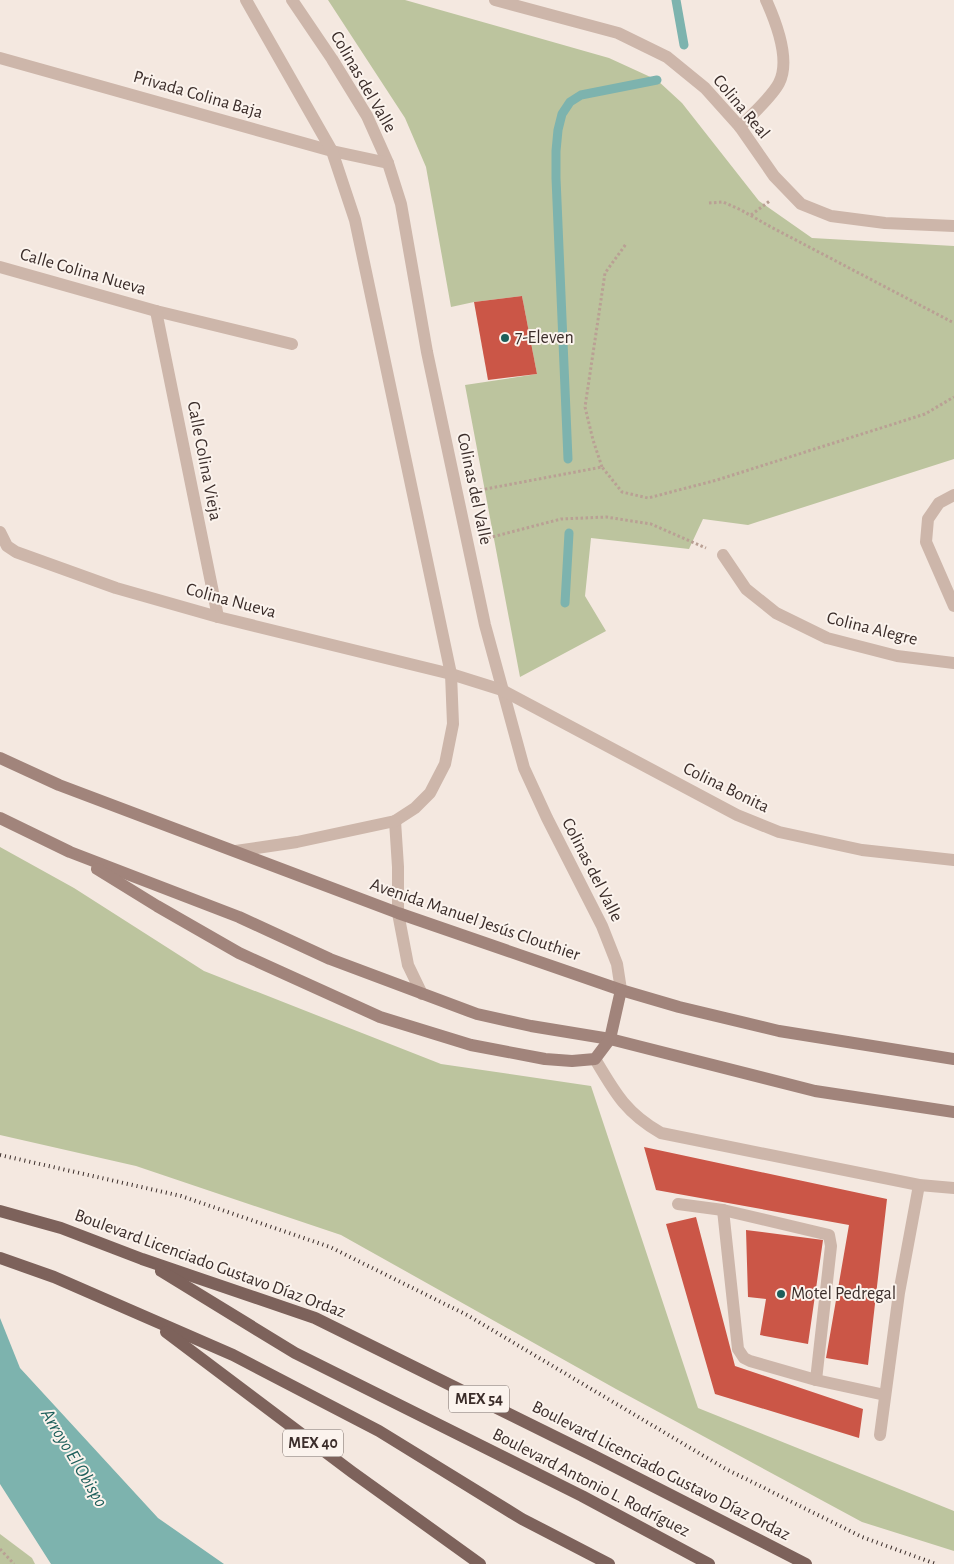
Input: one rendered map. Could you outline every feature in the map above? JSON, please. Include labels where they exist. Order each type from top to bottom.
[{"type":"main road","name":"Boulevard Licenciado Gustavo Díaz Ordaz","points":[[6,1212],[61,1228],[142,1259],[315,1318],[586,1451],[806,1564]]},
{"type":"main road","name":"MEX 40","points":[[4,1259],[54,1277],[148,1319],[352,1472],[480,1564]]},
{"type":"main road","name":"Boulevard Antonio L. Rodríguez","points":[[142,1259],[295,1353],[582,1496],[709,1564]]},
{"type":"main road","points":[[148,1319],[233,1354],[302,1390],[379,1431],[522,1519],[610,1564]]},
{"type":"street","points":[[236,851],[297,842],[395,821],[415,808],[430,793],[445,764],[452,724],[451,674],[355,220],[332,151],[246,0]]},
{"type":"street","name":"Colinas del Valle","points":[[292,0],[332,59],[367,116],[388,163],[401,204],[427,352],[485,625],[502,690],[524,768],[546,818],[602,926],[617,964],[621,990]]},
{"type":"street","name":"Colina Real","points":[[495,0],[618,33],[667,57],[705,88],[740,127],[774,176],[802,204],[831,216],[885,223],[954,226]]},
{"type":"street","points":[[740,127],[779,83],[783,69],[783,50],[766,0]]},
{"type":"street","name":"Privada Colina Baja","points":[[0,58],[332,151],[388,163]]},
{"type":"street","name":"Calle Colina Nueva","points":[[0,267],[156,311],[292,344]]},
{"type":"street","name":"Calle Colina Vieja","points":[[156,311],[218,617]]},
{"type":"street","points":[[954,495],[939,503],[928,519],[926,542],[954,606]]},
{"type":"street","name":"Colina Nueva","points":[[0,532],[7,546],[28,558],[116,588],[218,617],[451,674],[502,690]]},
{"type":"street","name":"Colina Alegre","points":[[723,555],[746,589],[776,613],[827,638],[897,656],[954,663]]},
{"type":"street","name":"Colina Bonita","points":[[502,690],[738,816],[779,832],[862,850],[954,860]]},
{"type":"street","name":"Avenida Manuel Jesús Clouthier","points":[[0,758],[59,785],[398,913],[621,990],[679,1007],[779,1031],[954,1059]]},
{"type":"street","points":[[0,818],[70,852],[239,917],[330,959],[477,1014],[531,1026],[610,1039],[815,1091],[954,1112]]},
{"type":"street","points":[[395,821],[398,913],[408,965],[422,994]]},
{"type":"street","points":[[70,852],[157,906],[239,953],[380,1017],[471,1045],[545,1059],[595,1059]]},
{"type":"street","points":[[595,1059],[610,1039],[621,990]]},
{"type":"street","points":[[595,1059],[614,1091],[627,1108],[643,1123],[662,1133],[919,1185],[954,1188]]},
{"type":"street","points":[[880,1435],[899,1293],[919,1185]]},
{"type":"street","points":[[678,1204],[723,1210],[826,1234],[830,1237],[832,1246],[816,1380]]},
{"type":"street","points":[[723,1210],[738,1349],[741,1354],[750,1361],[816,1380],[885,1395]]},
{"type":"path","points":[[709,202],[723,202],[741,210],[954,323]]},
{"type":"path","points":[[626,244],[605,273],[585,407],[602,467],[622,492],[648,498],[717,480],[925,414],[954,397]]},
{"type":"path","points":[[458,495],[602,467]]},
{"type":"path","points":[[468,543],[560,519],[606,517],[651,524],[723,555]]},
{"type":"path","points":[[0,1549],[14,1564]]},
{"type":"green space","points":[[328,0],[405,0],[609,58],[657,80],[682,103],[759,201],[812,238],[954,246],[954,459],[748,525],[703,519],[689,549],[591,538],[585,596],[606,631],[520,677],[465,385],[537,374],[522,296],[451,307],[426,167],[405,118]]},
{"type":"green space","points":[[0,847],[74,888],[204,971],[441,1064],[591,1086],[698,1408],[954,1511],[954,1551],[862,1522],[616,1389],[341,1235],[136,1166],[0,1135]]},
{"type":"green space","points":[[0,1534],[32,1558],[35,1564],[0,1564]]},
{"type":"water","name":"Arroyo El Obispo","points":[[0,1318],[20,1368],[158,1518],[224,1564],[51,1564],[0,1484]]},
{"type":"building","name":"7-Eleven","points":[[522,296],[537,374],[488,380],[474,302]]},
{"type":"building","points":[[644,1147],[887,1199],[868,1365],[826,1358],[849,1225],[656,1190]]},
{"type":"building","points":[[696,1217],[735,1366],[863,1409],[859,1438],[715,1394],[666,1224]]},
{"type":"building","points":[[746,1230],[823,1240],[808,1344],[760,1335],[766,1299],[748,1297]]},
{"type":"waterway","points":[[676,0],[684,45]]},
{"type":"waterway","points":[[568,459],[556,178],[558,130],[562,114],[570,102],[581,95],[657,80]]},
{"type":"waterway","points":[[565,603],[569,533]]},
{"type":"railway","points":[[0,1155],[181,1196],[330,1247],[467,1315],[724,1468],[862,1537],[936,1564]]},
{"type":"place","name":"7-Eleven","points":[[505,338]]},
{"type":"place","name":"Motel Pedregal","points":[[781,1294]]}]
